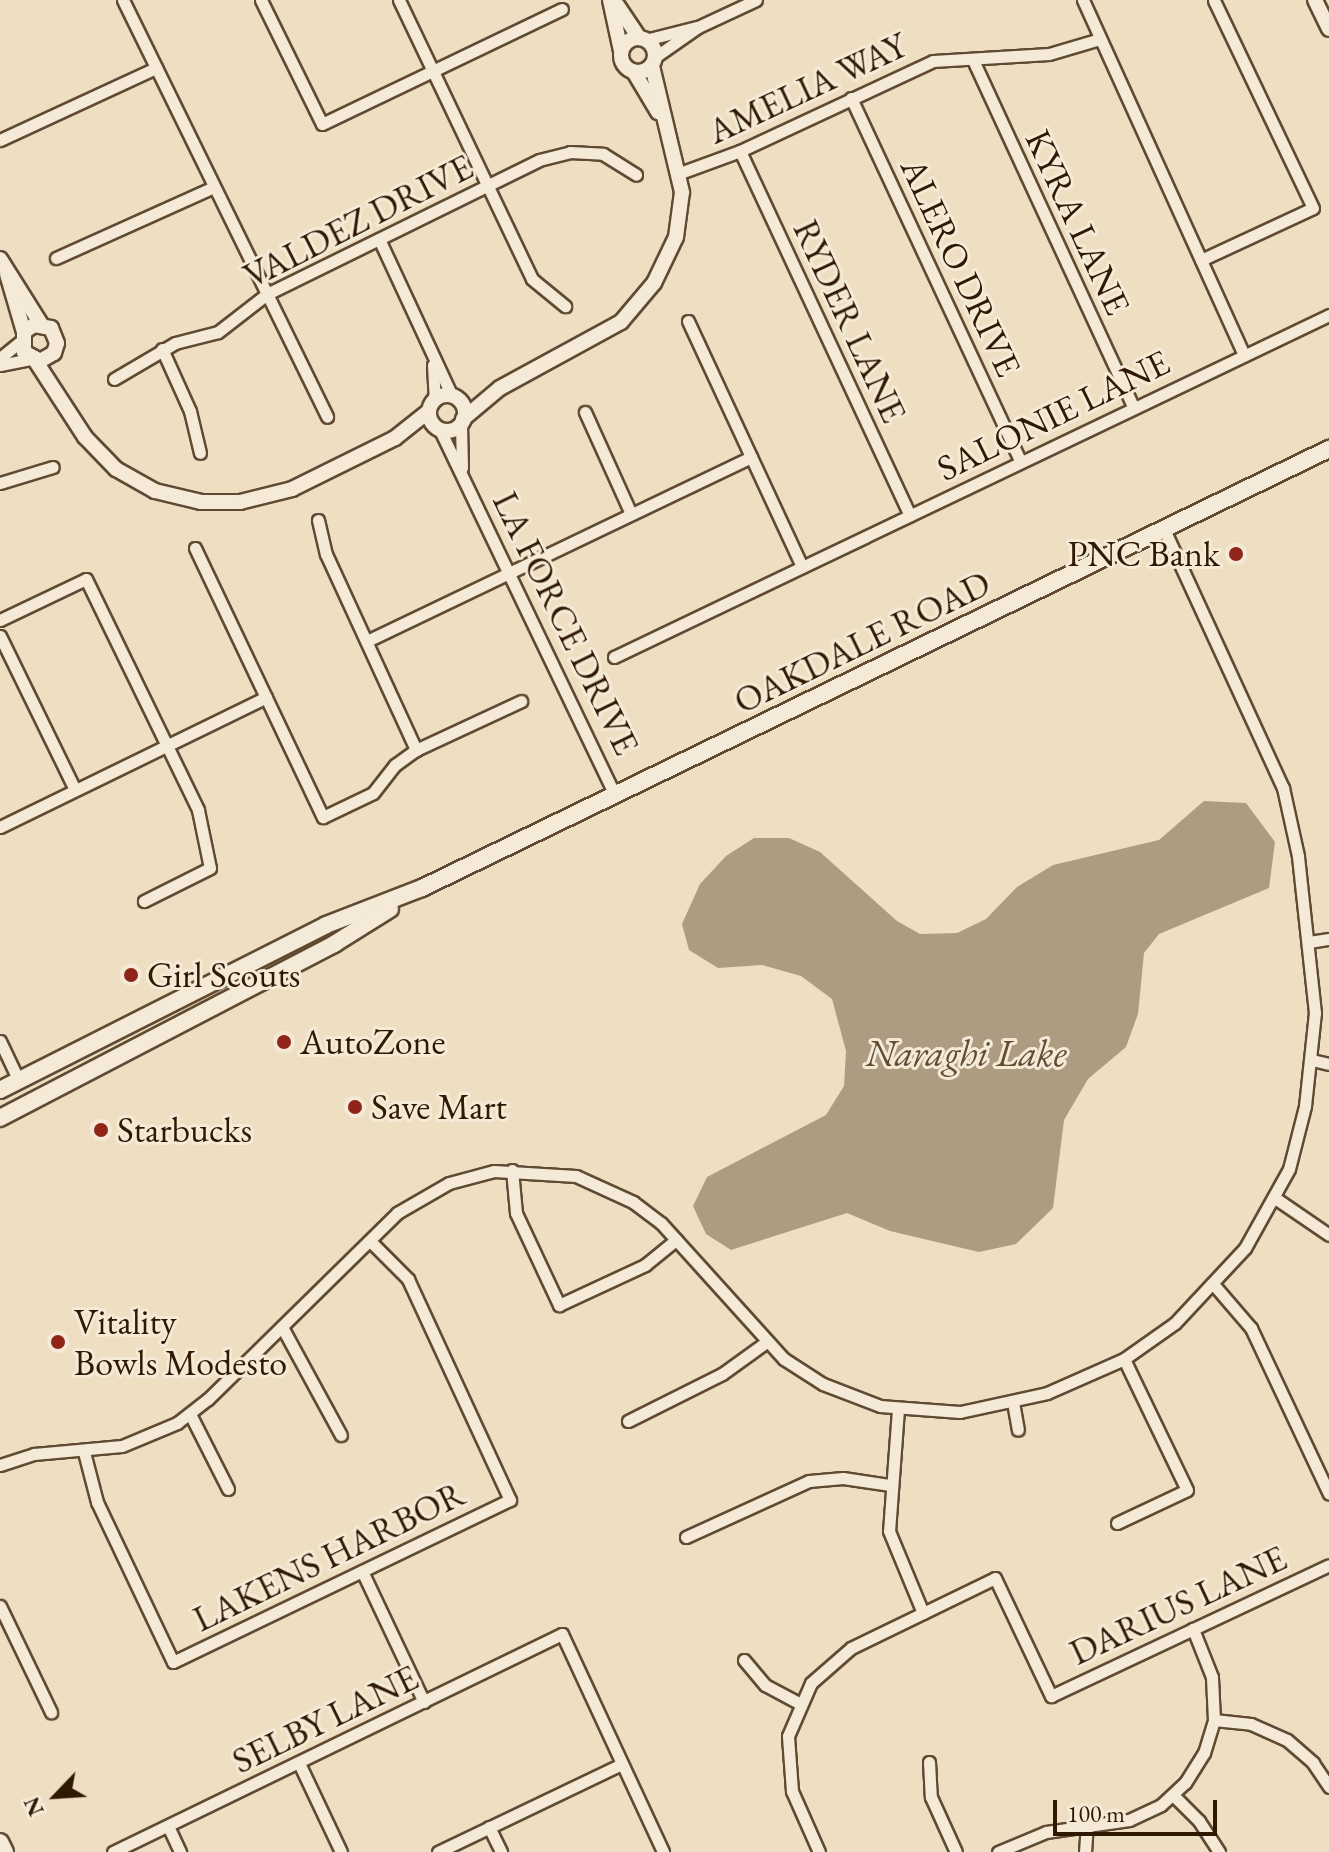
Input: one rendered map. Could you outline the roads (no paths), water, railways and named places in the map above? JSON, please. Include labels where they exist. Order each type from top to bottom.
[{"type":"main road","name":"OAKDALE ROAD","points":[[0,1090],[326,925],[422,888],[1329,449]]},
{"type":"main road","name":"OAKDALE ROAD","points":[[0,1118],[334,944],[422,888]]},
{"type":"main road","points":[[226,1001],[242,980],[294,952],[326,925]]},
{"type":"main road","points":[[0,1842],[5,1852]]},
{"type":"street","points":[[123,0],[327,417]]},
{"type":"street","points":[[261,0],[322,124],[562,9]]},
{"type":"street","points":[[399,0],[532,279],[565,306]]},
{"type":"street","points":[[7,274],[23,337],[33,360],[63,398],[85,437],[116,469],[155,491],[201,502],[275,495],[395,438],[462,422],[500,388],[592,341],[640,303],[676,237],[680,173],[654,61],[642,39],[611,0]]},
{"type":"street","points":[[611,0],[622,62],[634,72],[666,121]]},
{"type":"street","points":[[634,72],[654,61],[698,27],[756,0]]},
{"type":"street","points":[[1083,0],[1244,355]]},
{"type":"street","points":[[1201,260],[1313,208],[1214,0]]},
{"type":"street","points":[[1315,0],[1329,29]]},
{"type":"street","points":[[621,51],[628,41],[698,27]]},
{"type":"street","name":"AMELIA WAY","points":[[680,173],[740,151],[933,61],[1049,54],[1100,39]]},
{"type":"street","name":"KYRA LANE","points":[[973,60],[1133,407]]},
{"type":"street","points":[[0,140],[156,68]]},
{"type":"street","name":"ALERO DRIVE","points":[[851,98],[1020,460]]},
{"type":"street","name":"RYDER LANE","points":[[740,151],[910,515]]},
{"type":"street","name":"VALDEZ DRIVE","points":[[114,379],[162,349],[218,332],[267,294],[488,185],[570,152],[603,154],[636,175]]},
{"type":"street","points":[[56,258],[214,187]]},
{"type":"street","name":"LA FORCE DRIVE","points":[[379,239],[432,356],[454,397],[462,404],[463,477]]},
{"type":"street","points":[[0,259],[41,324],[54,332],[54,353],[63,398]]},
{"type":"street","name":"SALONIE LANE","points":[[614,657],[1020,460],[1329,315]]},
{"type":"street","points":[[688,321],[802,567]]},
{"type":"street","points":[[0,358],[41,324]]},
{"type":"street","points":[[162,349],[190,411],[200,453]]},
{"type":"street","points":[[0,365],[54,353]]},
{"type":"street","name":"LA FORCE DRIVE","points":[[432,356],[432,406],[438,429],[615,796]]},
{"type":"street","points":[[395,438],[432,406],[454,397],[500,388]]},
{"type":"street","points":[[585,412],[631,514]]},
{"type":"street","points":[[367,641],[751,457]]},
{"type":"street","points":[[0,483],[53,467]]},
{"type":"street","points":[[318,520],[326,554],[416,750]]},
{"type":"street","points":[[0,1465],[34,1454],[84,1452],[143,1440],[190,1414],[397,1213],[430,1192],[473,1176],[512,1170],[593,1181],[633,1202],[676,1240],[765,1343],[823,1384],[898,1409],[960,1412],[1013,1402],[1072,1384],[1124,1359],[1214,1285],[1275,1198],[1289,1169],[1312,1060],[1309,942],[1283,788],[1165,531]]},
{"type":"street","points":[[195,548],[323,817],[373,793],[395,765],[416,750],[521,701]]},
{"type":"street","points":[[0,620],[86,579],[198,810],[210,868],[144,901]]},
{"type":"street","points":[[0,636],[75,790]]},
{"type":"street","points":[[0,827],[266,697]]},
{"type":"street","points":[[1309,942],[1329,939]]},
{"type":"street","points":[[0,1041],[19,1081]]},
{"type":"street","points":[[1312,1060],[1329,1064]]},
{"type":"street","points":[[512,1170],[516,1213],[559,1305],[645,1265],[676,1240]]},
{"type":"street","points":[[1275,1198],[1329,1235]]},
{"type":"street","name":"LAKENS HARBOR","points":[[84,1452],[97,1502],[173,1662],[510,1500],[408,1279],[370,1241]]},
{"type":"street","points":[[1214,1285],[1251,1328],[1329,1494]]},
{"type":"street","points":[[282,1327],[341,1435]]},
{"type":"street","points":[[628,1421],[722,1374],[765,1343]]},
{"type":"street","points":[[1117,1523],[1187,1490],[1124,1359]]},
{"type":"street","points":[[1013,1402],[1018,1430]]},
{"type":"street","points":[[819,1852],[788,1774],[788,1736],[799,1703],[835,1658],[923,1613],[889,1531],[898,1409]]},
{"type":"street","points":[[190,1414],[228,1489]]},
{"type":"street","points":[[686,1537],[809,1481],[843,1478],[890,1485]]},
{"type":"street","name":"DARIUS LANE","points":[[923,1613],[995,1578],[1051,1696],[1329,1565]]},
{"type":"street","points":[[362,1571],[424,1702]]},
{"type":"street","points":[[0,1606],[51,1712]]},
{"type":"street","points":[[998,1852],[1046,1832],[1129,1820],[1173,1795],[1204,1753],[1214,1720],[1212,1677],[1193,1629]]},
{"type":"street","name":"SELBY LANE","points":[[113,1852],[562,1634],[622,1764]]},
{"type":"street","points":[[744,1660],[765,1685],[799,1703]]},
{"type":"street","points":[[1214,1720],[1251,1724],[1287,1740],[1313,1763],[1329,1787]]},
{"type":"street","points":[[929,1762],[931,1797],[956,1852]]},
{"type":"street","points":[[299,1763],[341,1852]]},
{"type":"street","points":[[438,1852],[622,1764],[663,1852]]},
{"type":"street","points":[[1173,1795],[1199,1821],[1219,1852]]},
{"type":"street","points":[[1085,1852],[1087,1825]]},
{"type":"street","points":[[168,1826],[180,1852]]},
{"type":"street","points":[[489,1827],[501,1852]]},
{"type":"water","name":"Naraghi Lake","points":[[1204,801],[1246,803],[1275,842],[1269,888],[1159,934],[1144,953],[1138,1014],[1126,1047],[1088,1079],[1064,1120],[1053,1208],[1016,1244],[979,1252],[890,1231],[847,1213],[731,1250],[706,1234],[693,1206],[707,1177],[826,1115],[844,1086],[846,1051],[832,999],[801,976],[762,965],[718,968],[689,950],[682,924],[700,884],[726,856],[754,838],[789,838],[820,852],[897,921],[920,934],[957,933],[986,919],[1017,887],[1053,865],[1159,840]]},
{"type":"place","name":"PNC Bank","points":[[1236,554]]},
{"type":"place","name":"Girl Scouts","points":[[131,975]]},
{"type":"place","name":"AutoZone","points":[[284,1042]]},
{"type":"place","name":"Save Mart","points":[[355,1107]]},
{"type":"place","name":"Starbucks","points":[[101,1130]]},
{"type":"place","name":"Vitality Bowls Modesto","points":[[58,1342]]}]
